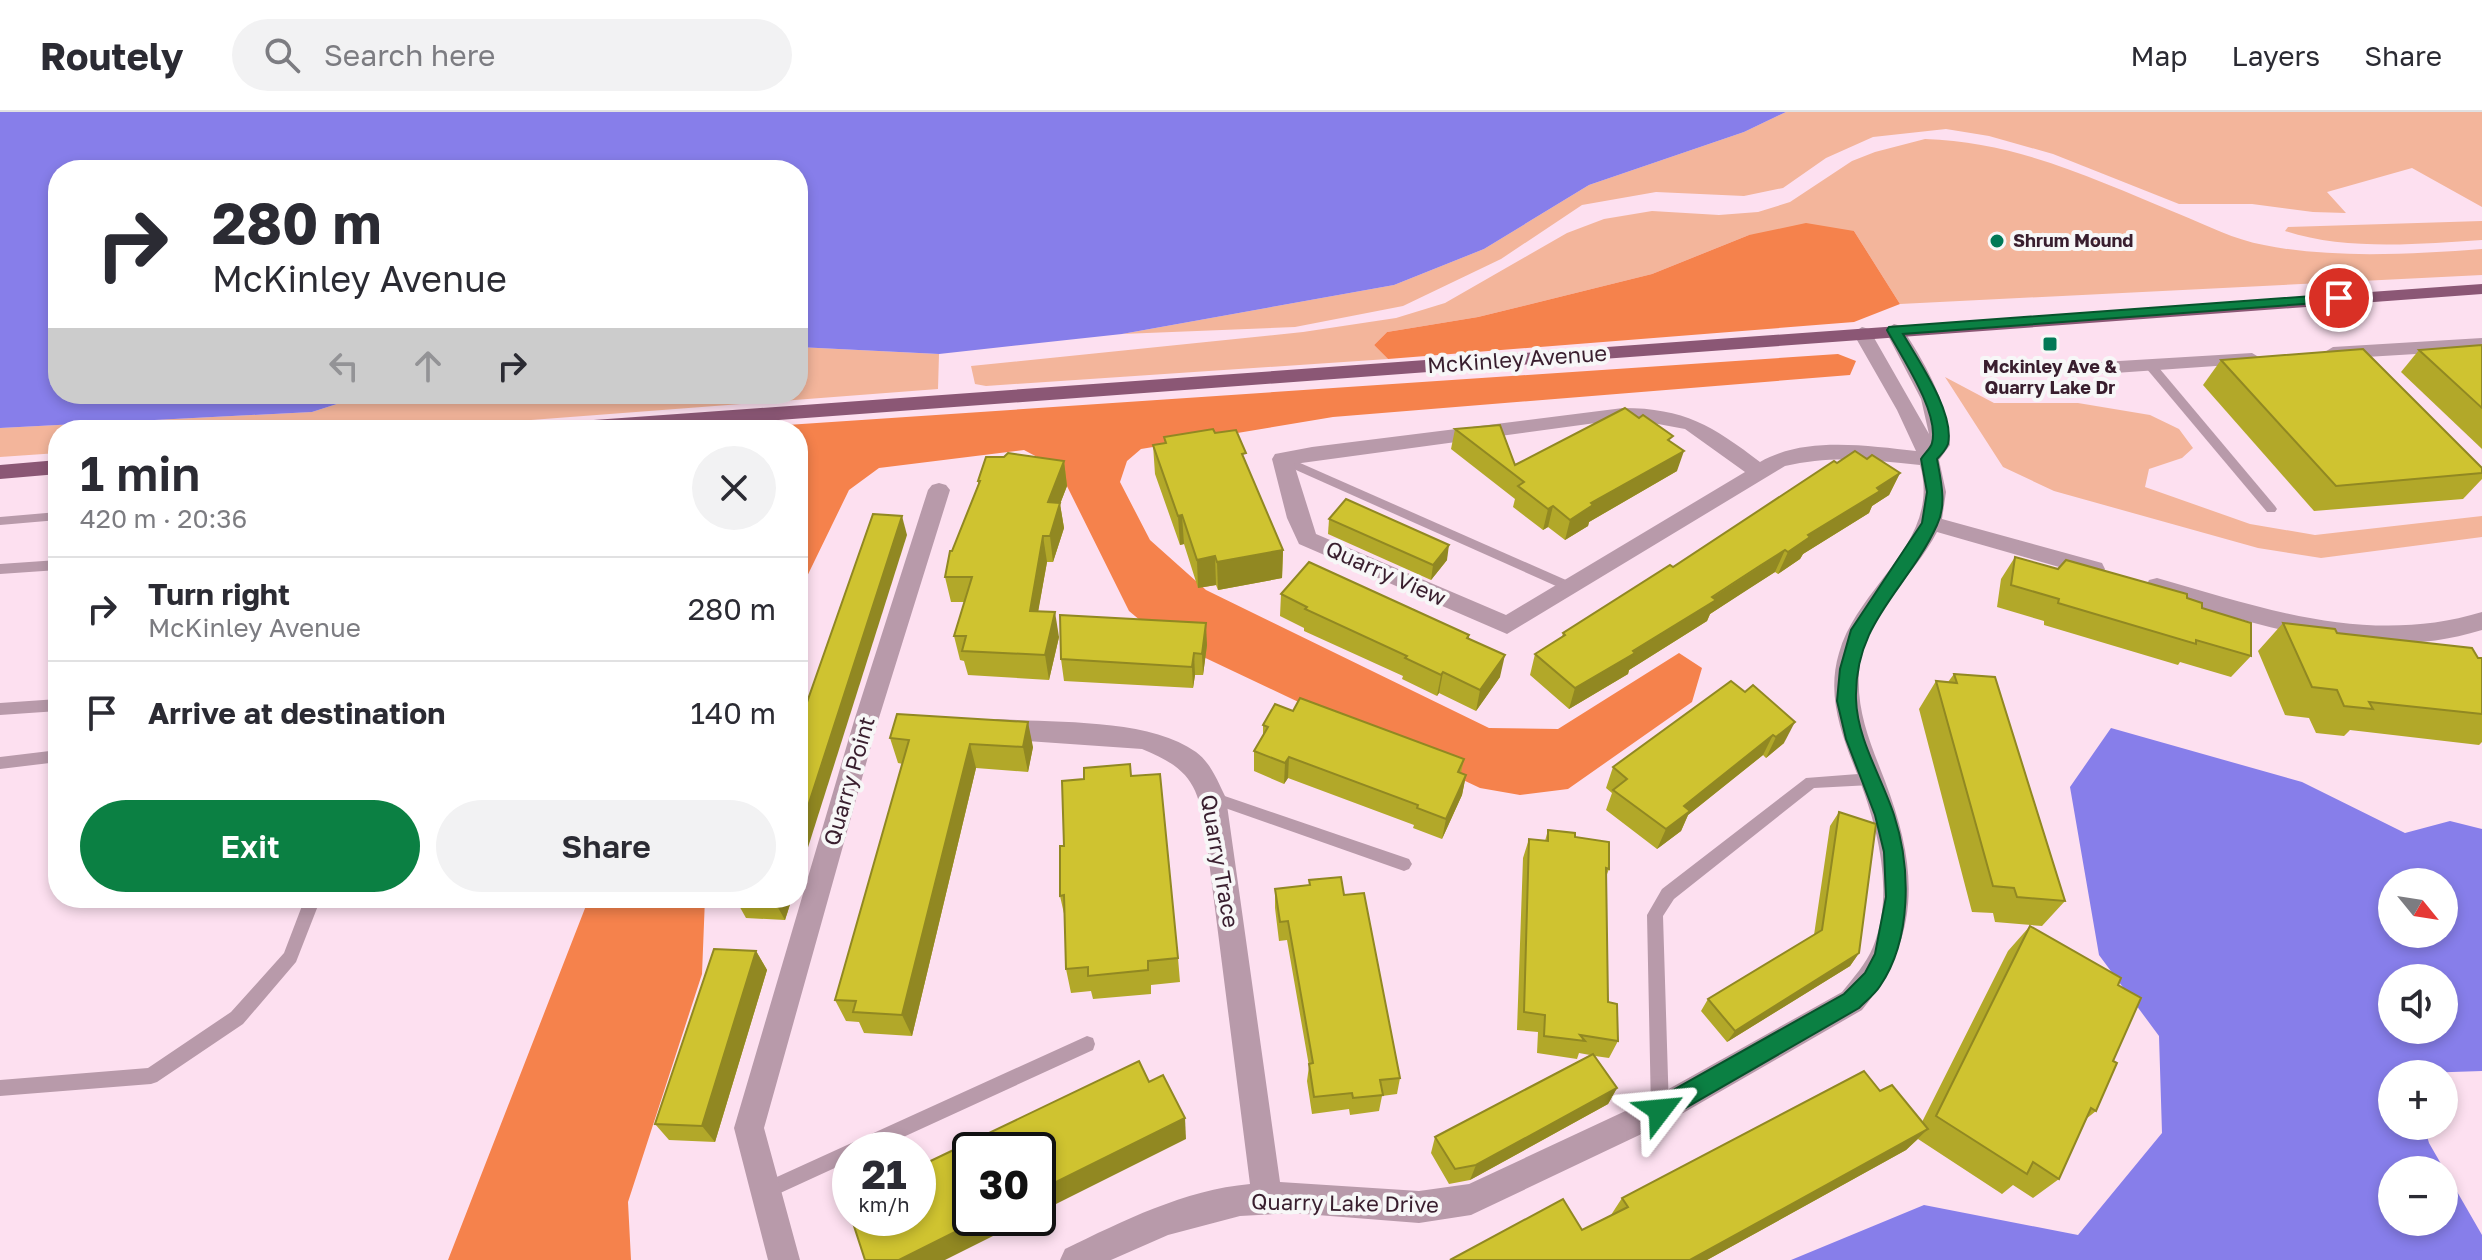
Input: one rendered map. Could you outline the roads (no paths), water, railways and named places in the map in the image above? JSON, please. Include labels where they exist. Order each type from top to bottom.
[{"type":"main road","name":"McKinley Avenue","points":[[687,420],[2482,289]]},
{"type":"main road","points":[[0,472],[48,468]]},
{"type":"street","name":"Quarry Lake Drive","points":[[1894,330],[1936,412],[1940,445],[1929,459]]},
{"type":"street","name":"Quarry Lake Drive","points":[[1076,1260],[1166,1217],[1221,1204],[1267,1198],[1413,1209],[1441,1208],[1471,1199],[1660,1110],[1852,1001],[1872,980],[1885,955],[1893,924],[1897,874],[1885,815],[1855,739],[1847,701],[1851,651],[1878,599],[1926,535],[1935,492],[1929,459],[1907,411],[1862,333]]},
{"type":"street","points":[[2317,354],[2353,358],[2482,344]]},
{"type":"street","points":[[2086,369],[2271,357]]},
{"type":"street","points":[[1282,459],[1350,447],[1633,413],[1666,416],[1696,425],[1758,471]]},
{"type":"street","name":"Quarry View","points":[[1282,459],[1307,539],[1507,625],[1758,471],[1806,452],[1832,450],[1929,459]]},
{"type":"street","name":"Quarry Point","points":[[784,1260],[749,1128],[866,721],[939,490]]},
{"type":"street","points":[[1930,523],[2301,627],[2348,633],[2436,633],[2459,631],[2482,621]]},
{"type":"street","points":[[866,721],[897,723]]},
{"type":"street","name":"Quarry Trace","points":[[974,728],[1144,739],[1188,760],[1203,777],[1213,798],[1267,1198]]},
{"type":"lane","points":[[2150,365],[2271,509]]},
{"type":"lane","points":[[1907,411],[1936,412]]},
{"type":"lane","points":[[1282,459],[1570,587]]},
{"type":"lane","points":[[0,521],[48,517]]},
{"type":"lane","points":[[0,569],[48,566]]},
{"type":"lane","points":[[0,709],[48,706]]},
{"type":"lane","points":[[0,763],[48,757]]},
{"type":"lane","points":[[1660,1110],[1655,915],[1668,894],[1811,782],[1871,779]]},
{"type":"lane","points":[[1213,798],[1404,864]]},
{"type":"lane","points":[[0,1088],[151,1076],[237,1018],[290,957],[309,908]]},
{"type":"lane","points":[[894,1132],[1087,1044]]},
{"type":"lane","points":[[765,1191],[832,1160]]},
{"type":"place","name":"Shrum Mound","points":[[1997,241]]},
{"type":"place","name":"Mckinley Ave & Quarry Lake Dr","points":[[2050,344]]}]
